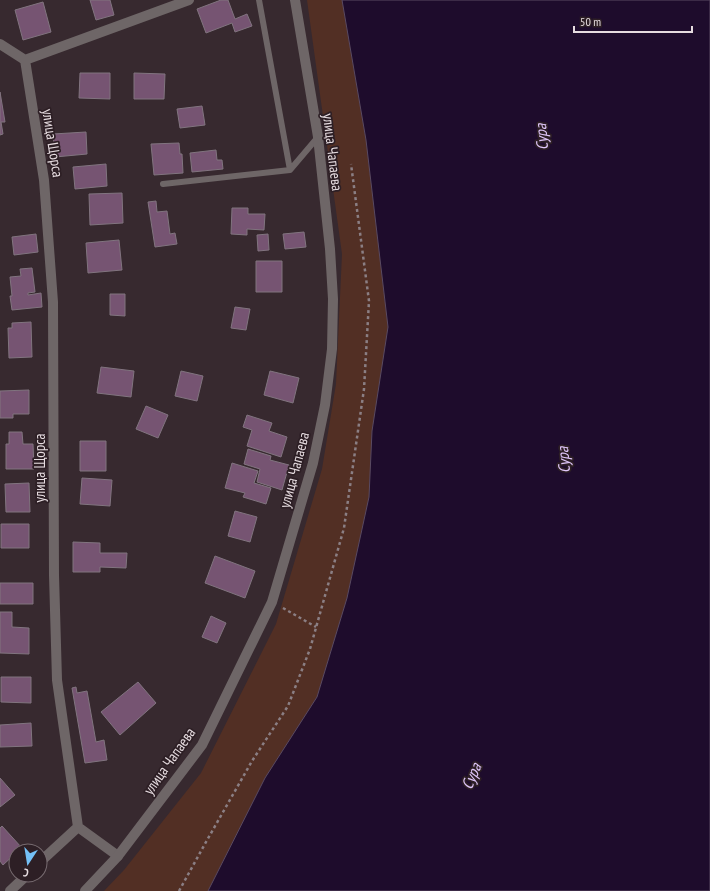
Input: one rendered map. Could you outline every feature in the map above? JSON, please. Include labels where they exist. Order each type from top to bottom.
[{"type":"street","points":[[0,44],[25,60],[189,0]]},
{"type":"street","name":"улица Чапаева","points":[[85,891],[118,856],[202,745],[272,602],[313,462],[325,405],[332,349],[332,299],[330,249],[318,137],[295,0]]},
{"type":"street","name":"улица Щорса","points":[[25,60],[44,180],[54,302],[54,575],[57,680],[78,827]]},
{"type":"street","points":[[48,855],[78,827],[118,856]]},
{"type":"street","points":[[10,891],[18,883]]},
{"type":"lane","points":[[259,0],[290,170]]},
{"type":"lane","points":[[163,184],[290,170],[318,137]]},
{"type":"path","points":[[179,891],[252,762],[288,706],[310,649],[344,528],[364,389],[369,301],[351,164]]},
{"type":"path","points":[[272,602],[316,627]]},
{"type":"shaded area","points":[[307,0],[342,0],[366,140],[388,327],[372,431],[369,497],[347,598],[317,697],[265,778],[208,891],[104,891],[124,870],[201,773],[276,624],[322,469],[336,384],[342,254]]},
{"type":"water","name":"Сура","points":[[342,0],[710,0],[710,891],[208,891],[265,778],[317,697],[347,598],[369,497],[372,431],[388,327],[366,140]]},
{"type":"building","points":[[90,0],[110,0],[114,15],[96,20]]},
{"type":"building","points":[[221,0],[228,0],[235,19],[247,14],[252,26],[235,32],[232,23],[206,33],[197,9]]},
{"type":"building","points":[[43,2],[51,32],[23,40],[15,10]]},
{"type":"building","points":[[80,73],[110,73],[110,99],[79,98]]},
{"type":"building","points":[[134,73],[165,74],[164,99],[134,99]]},
{"type":"building","points":[[0,92],[5,122],[1,122],[3,134],[0,135]]},
{"type":"building","points":[[202,106],[205,125],[180,128],[177,109]]},
{"type":"building","points":[[86,132],[87,154],[55,157],[53,134]]},
{"type":"building","points":[[179,143],[180,154],[182,154],[183,173],[154,175],[151,144]]},
{"type":"building","points":[[216,150],[217,160],[222,160],[223,169],[192,172],[190,153]]},
{"type":"building","points":[[106,164],[107,186],[75,189],[73,167]]},
{"type":"building","points":[[122,193],[123,223],[90,225],[89,194]]},
{"type":"building","points":[[156,201],[157,212],[167,211],[170,234],[175,233],[177,244],[155,247],[148,202]]},
{"type":"building","points":[[232,208],[248,208],[248,214],[265,214],[264,230],[247,229],[247,235],[231,234]]},
{"type":"building","points":[[304,232],[306,247],[285,249],[283,234]]},
{"type":"building","points":[[36,234],[38,252],[14,255],[12,237]]},
{"type":"building","points":[[268,234],[269,250],[258,251],[257,235]]},
{"type":"building","points":[[119,240],[122,270],[88,273],[86,243]]},
{"type":"building","points":[[256,261],[282,261],[282,292],[256,292]]},
{"type":"building","points":[[32,268],[35,292],[28,293],[28,295],[41,293],[42,307],[12,310],[10,277],[21,276],[20,269]]},
{"type":"building","points":[[110,294],[125,294],[125,316],[110,315]]},
{"type":"building","points":[[235,307],[250,309],[246,330],[231,328]]},
{"type":"building","points":[[31,322],[32,357],[9,358],[8,328],[12,328],[12,323]]},
{"type":"building","points":[[101,367],[134,371],[131,397],[97,393]]},
{"type":"building","points":[[181,371],[203,376],[197,401],[175,396]]},
{"type":"building","points":[[270,371],[299,378],[293,403],[264,395]]},
{"type":"building","points":[[29,390],[29,414],[13,414],[13,418],[0,418],[0,391]]},
{"type":"building","points":[[146,406],[168,415],[158,438],[136,429]]},
{"type":"building","points":[[247,415],[272,423],[269,431],[287,437],[281,457],[247,446],[252,430],[243,427]]},
{"type":"building","points":[[9,432],[22,432],[23,444],[33,444],[34,469],[6,469],[6,444],[9,444]]},
{"type":"building","points":[[80,441],[106,441],[106,471],[80,471]]},
{"type":"building","points":[[248,449],[271,456],[270,460],[289,465],[282,490],[257,482],[260,469],[244,464]]},
{"type":"building","points":[[232,463],[258,471],[254,483],[271,488],[266,504],[243,497],[245,493],[225,488]]},
{"type":"building","points":[[82,478],[112,480],[110,506],[80,504]]},
{"type":"building","points":[[29,483],[30,512],[6,512],[5,484]]},
{"type":"building","points":[[235,511],[257,517],[250,542],[228,536]]},
{"type":"building","points":[[1,524],[29,524],[29,548],[1,548]]},
{"type":"building","points":[[73,542],[100,543],[100,553],[127,553],[126,568],[100,567],[100,572],[73,572]]},
{"type":"building","points":[[215,556],[255,571],[245,598],[205,583]]},
{"type":"building","points":[[0,583],[33,583],[33,604],[0,604]]},
{"type":"building","points":[[0,612],[12,612],[12,627],[29,628],[29,654],[0,653]]},
{"type":"building","points":[[211,616],[226,623],[217,643],[202,637]]},
{"type":"building","points":[[1,677],[31,677],[31,703],[1,702]]},
{"type":"building","points":[[138,682],[156,703],[120,735],[101,712]]},
{"type":"building","points":[[76,687],[77,693],[87,691],[96,742],[104,740],[107,760],[85,763],[72,688]]},
{"type":"building","points":[[31,723],[32,746],[0,747],[0,725]]},
{"type":"building","points":[[0,778],[15,795],[0,807]]},
{"type":"building","points":[[2,826],[17,843],[8,843],[8,860],[3,865],[0,861],[0,828]]}]
